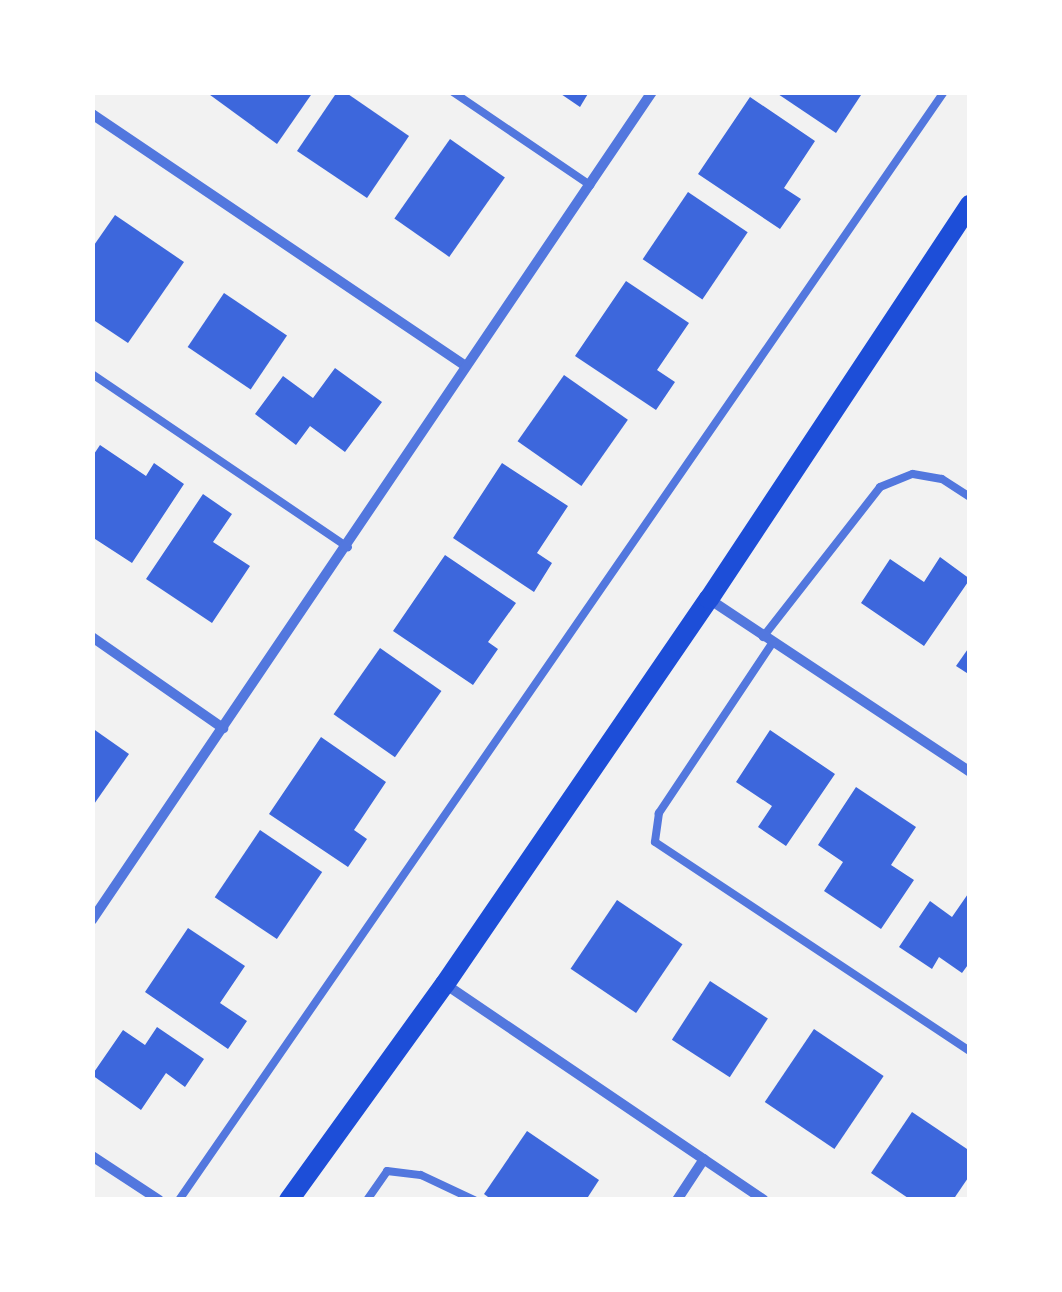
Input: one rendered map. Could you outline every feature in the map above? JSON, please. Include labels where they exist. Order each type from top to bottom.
[{"type":"main road","points":[[290,1200],[445,984],[709,599],[970,205]]},
{"type":"street","points":[[92,920],[97,904],[348,547],[464,366],[652,92]]},
{"type":"street","points":[[92,114],[464,366]]},
{"type":"street","points":[[709,599],[970,772]]},
{"type":"street","points":[[92,637],[223,728]]},
{"type":"street","points":[[445,984],[764,1200]]},
{"type":"street","points":[[92,1156],[160,1200]]},
{"type":"street","points":[[677,1200],[704,1159]]},
{"type":"lane","points":[[453,92],[591,185]]},
{"type":"lane","points":[[179,1200],[944,92]]},
{"type":"lane","points":[[92,374],[348,547]]},
{"type":"lane","points":[[970,497],[942,480],[912,474],[880,487],[768,639],[659,812],[655,842],[970,1050]]},
{"type":"lane","points":[[368,1200],[387,1172],[422,1175],[474,1200]]},
{"type":"building","points":[[206,92],[313,92],[277,144]]},
{"type":"building","points":[[337,92],[345,92],[409,136],[367,198],[297,151]]},
{"type":"building","points":[[558,92],[589,92],[580,107]]},
{"type":"building","points":[[775,92],[863,92],[836,133]]},
{"type":"building","points":[[750,97],[815,141],[784,188],[801,199],[780,229],[698,174]]},
{"type":"building","points":[[450,139],[505,177],[449,257],[394,218]]},
{"type":"building","points":[[688,192],[748,232],[702,299],[643,259]]},
{"type":"building","points":[[115,215],[184,262],[128,343],[92,319],[92,248]]},
{"type":"building","points":[[626,281],[689,323],[657,370],[675,382],[656,410],[575,356]]},
{"type":"building","points":[[224,293],[287,335],[251,389],[188,347]]},
{"type":"building","points":[[335,368],[382,402],[345,452],[310,426],[296,445],[255,414],[283,376],[313,398]]},
{"type":"building","points":[[564,375],[628,420],[581,486],[518,441]]},
{"type":"building","points":[[100,445],[146,476],[154,463],[184,484],[132,563],[92,537],[92,457]]},
{"type":"building","points":[[502,463],[568,506],[537,553],[552,563],[534,592],[453,538]]},
{"type":"building","points":[[203,494],[232,514],[213,542],[250,566],[212,623],[146,579]]},
{"type":"building","points":[[445,555],[516,603],[488,642],[498,649],[473,685],[393,631]]},
{"type":"building","points":[[940,557],[970,579],[924,646],[861,603],[890,559],[924,582]]},
{"type":"building","points":[[970,646],[970,675],[956,666]]},
{"type":"building","points":[[380,648],[441,691],[395,757],[334,714]]},
{"type":"building","points":[[92,728],[129,754],[92,807]]},
{"type":"building","points":[[770,730],[835,774],[786,846],[758,827],[772,806],[736,782]]},
{"type":"building","points":[[321,737],[386,782],[354,830],[367,839],[348,867],[269,814]]},
{"type":"building","points":[[856,787],[916,827],[891,865],[914,880],[881,929],[824,891],[843,862],[818,845]]},
{"type":"building","points":[[260,830],[322,872],[277,939],[215,897]]},
{"type":"building","points":[[970,891],[970,962],[962,973],[939,957],[932,969],[899,947],[930,901],[952,917]]},
{"type":"building","points":[[617,900],[682,944],[636,1013],[571,969]]},
{"type":"building","points":[[188,928],[245,966],[220,1003],[247,1021],[228,1049],[145,992]]},
{"type":"building","points":[[710,981],[768,1019],[730,1077],[672,1040]]},
{"type":"building","points":[[157,1027],[204,1059],[185,1087],[166,1073],[141,1110],[92,1075],[123,1030],[145,1045]]},
{"type":"building","points":[[814,1029],[884,1076],[834,1149],[765,1102]]},
{"type":"building","points":[[912,1112],[970,1151],[970,1175],[953,1200],[911,1200],[871,1173]]},
{"type":"building","points":[[527,1131],[599,1180],[586,1200],[492,1200],[484,1194]]}]
